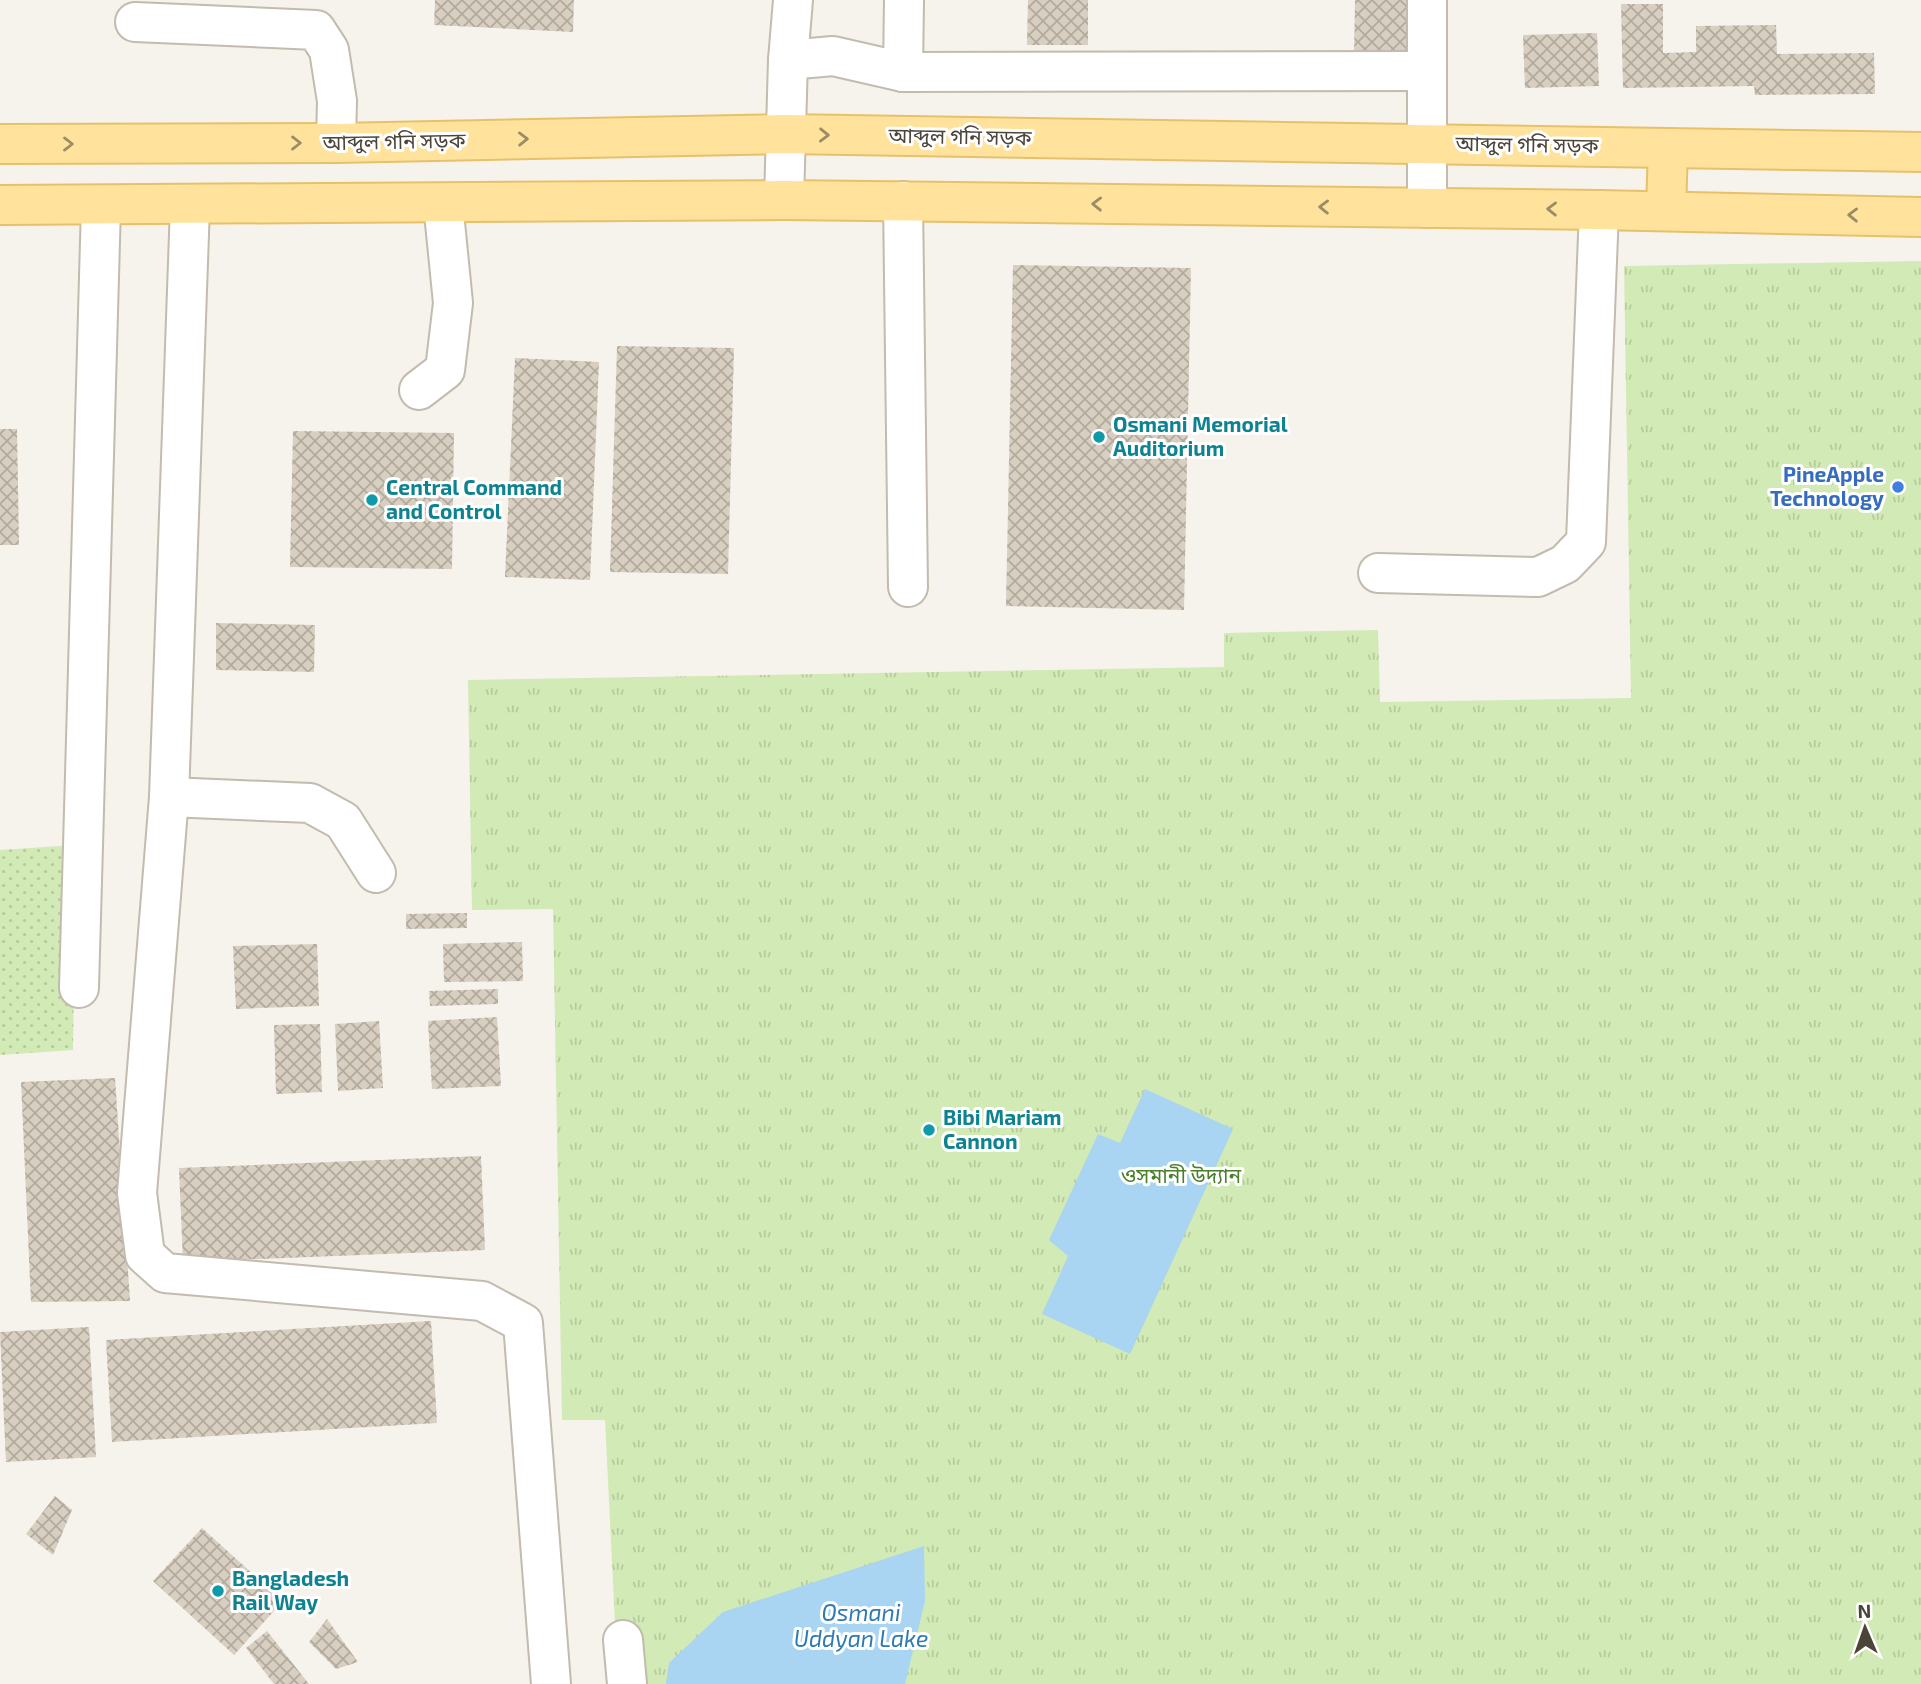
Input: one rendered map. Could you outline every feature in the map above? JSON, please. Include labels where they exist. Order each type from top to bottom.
[{"type":"main road","name":"আব্দুল গনি সড়ক","points":[[0,145],[336,143],[785,134],[1921,152]]},
{"type":"main road","points":[[1666,211],[1668,148]]},
{"type":"main road","points":[[0,205],[190,206],[784,200],[1599,209],[1921,217]]},
{"type":"street","points":[[784,200],[788,60],[793,0]]},
{"type":"street","points":[[904,0],[904,72]]},
{"type":"street","points":[[1427,0],[1427,208]]},
{"type":"street","points":[[135,22],[316,30],[329,50],[337,101],[336,143]]},
{"type":"street","points":[[788,60],[833,56],[904,72],[1427,71]]},
{"type":"street","points":[[903,201],[908,587]]},
{"type":"street","points":[[419,390],[445,370],[453,303],[443,203]]},
{"type":"street","points":[[79,988],[101,206]]},
{"type":"street","points":[[190,206],[169,797],[137,1193],[145,1255],[165,1273],[482,1301],[523,1324],[551,1684]]},
{"type":"street","points":[[1378,573],[1538,577],[1565,564],[1586,542],[1599,209]]},
{"type":"street","points":[[169,797],[310,803],[343,821],[376,873]]},
{"type":"street","points":[[622,1640],[627,1684]]},
{"type":"green space","name":"ওসমানী উদ্যান","points":[[1921,261],[1921,1684],[618,1684],[605,1420],[562,1420],[553,909],[472,910],[468,680],[1224,667],[1224,633],[1378,630],[1380,702],[1631,698],[1624,266]]},
{"type":"green space","points":[[76,845],[73,1050],[0,1055],[0,850]]},
{"type":"water","points":[[1145,1089],[1233,1129],[1130,1354],[1042,1314],[1068,1256],[1049,1240],[1098,1134],[1120,1143]]},
{"type":"water","name":"Osmani Uddyan Lake","points":[[924,1546],[925,1601],[905,1684],[666,1684],[669,1663],[723,1612]]},
{"type":"building","points":[[435,0],[574,0],[573,32],[434,25]]},
{"type":"building","points":[[1028,0],[1088,0],[1088,45],[1027,45]]},
{"type":"building","points":[[1355,0],[1406,0],[1406,55],[1354,55]]},
{"type":"building","points":[[1621,4],[1663,4],[1663,53],[1696,52],[1696,26],[1776,25],[1777,54],[1874,53],[1875,94],[1755,95],[1754,86],[1623,88]]},
{"type":"building","points":[[1597,33],[1599,86],[1525,88],[1523,35]]},
{"type":"building","name":"Osmani Memorial Auditorium","points":[[1013,265],[1191,268],[1184,610],[1006,606]]},
{"type":"building","points":[[617,346],[734,348],[728,574],[610,572]]},
{"type":"building","points":[[515,358],[599,362],[590,580],[505,577]]},
{"type":"building","points":[[0,429],[17,429],[19,545],[0,545]]},
{"type":"building","name":"Central Command and Control","points":[[293,431],[454,433],[452,569],[290,567]]},
{"type":"building","points":[[216,623],[315,625],[314,672],[216,670]]},
{"type":"building","points":[[467,913],[467,928],[406,929],[406,914]]},
{"type":"building","points":[[522,942],[523,981],[444,982],[443,944]]},
{"type":"building","points":[[317,944],[319,1006],[236,1009],[233,946]]},
{"type":"building","points":[[498,989],[498,1004],[430,1006],[429,991]]},
{"type":"building","points":[[497,1017],[501,1086],[432,1089],[428,1021]]},
{"type":"building","points":[[379,1021],[383,1088],[338,1091],[335,1024]]},
{"type":"building","points":[[320,1024],[322,1092],[276,1094],[274,1025]]},
{"type":"building","points":[[115,1078],[130,1301],[31,1302],[21,1082]]},
{"type":"building","points":[[481,1156],[485,1250],[183,1262],[179,1168]]},
{"type":"building","points":[[431,1321],[437,1423],[112,1442],[106,1340]]},
{"type":"building","points":[[89,1327],[96,1457],[6,1462],[0,1332]]},
{"type":"building","points":[[55,1496],[72,1510],[53,1555],[26,1534]]},
{"type":"building","name":"Bangladesh Rail Way","points":[[202,1528],[283,1601],[234,1655],[153,1581]]},
{"type":"building","points":[[327,1619],[358,1662],[336,1669],[309,1642]]},
{"type":"building","points":[[267,1631],[309,1684],[274,1684],[246,1648]]},
{"type":"place","name":"Osmani Memorial Auditorium","points":[[1099,437]]},
{"type":"place","name":"PineApple Technology","points":[[1898,487]]},
{"type":"place","name":"Central Command and Control","points":[[372,500]]},
{"type":"place","name":"Bibi Mariam Cannon","points":[[929,1130]]},
{"type":"place","name":"Bangladesh Rail Way","points":[[218,1591]]}]
